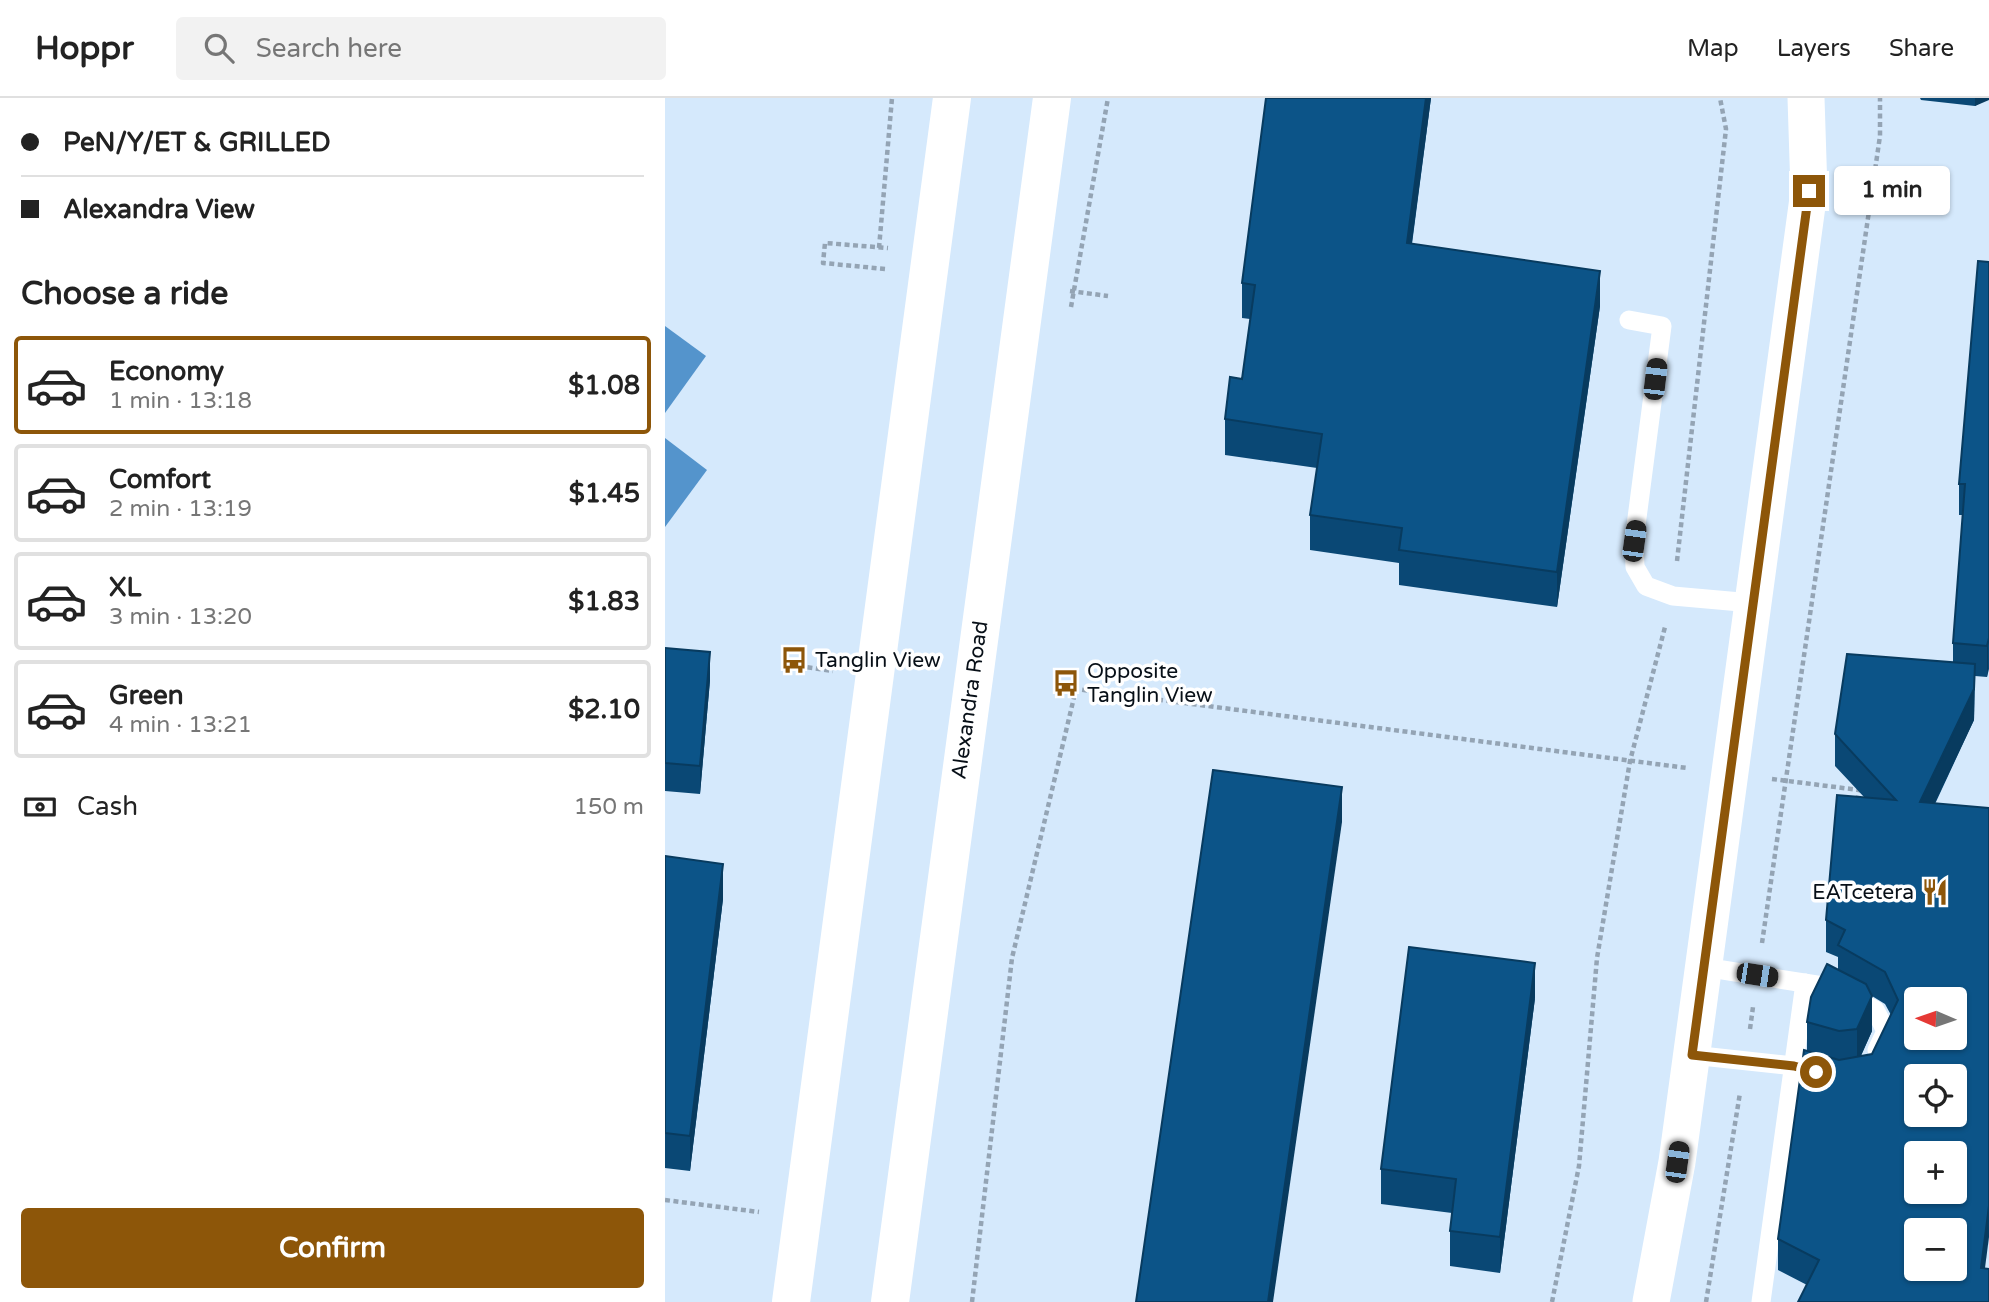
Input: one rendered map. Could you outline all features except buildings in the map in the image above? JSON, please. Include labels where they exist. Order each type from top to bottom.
[{"type":"main road","points":[[791,1302],[952,98]]},
{"type":"main road","name":"Alexandra Road","points":[[890,1302],[1052,98]]},
{"type":"street","points":[[1651,1302],[1677,1162],[1809,191],[1806,98]]},
{"type":"lane","points":[[1629,320],[1662,326],[1634,541],[1635,567],[1646,586],[1673,596],[1752,603]]},
{"type":"lane","points":[[1704,967],[1836,988],[1875,1010],[1886,1031],[1870,1064]]},
{"type":"lane","points":[[1761,1302],[1805,983]]},
{"type":"lane","points":[[1692,1055],[1794,1066],[1838,1079]]},
{"type":"path","points":[[892,98],[879,248],[825,243],[823,262],[894,270]]},
{"type":"path","points":[[1072,307],[1108,98]]},
{"type":"path","points":[[1552,1302],[1579,1166],[1597,958],[1630,761],[1673,596],[1726,129],[1720,98]]},
{"type":"path","points":[[1785,780],[1880,136],[1880,98]]},
{"type":"path","points":[[972,1302],[1012,958],[1076,689],[1859,790],[1856,815]]},
{"type":"path","points":[[665,1200],[801,1218]]},
{"type":"water","points":[[665,326],[706,356],[665,413]]},
{"type":"water","points":[[665,438],[707,470],[665,527]]},
{"type":"place","name":"Tanglin View","points":[[794,660]]},
{"type":"place","name":"Opposite Tanglin View","points":[[1066,683]]},
{"type":"place","name":"EATcetera","points":[[1935,892]]},
{"type":"route","points":[[1809,191],[1692,1055],[1794,1066],[1816,1072]]}]
